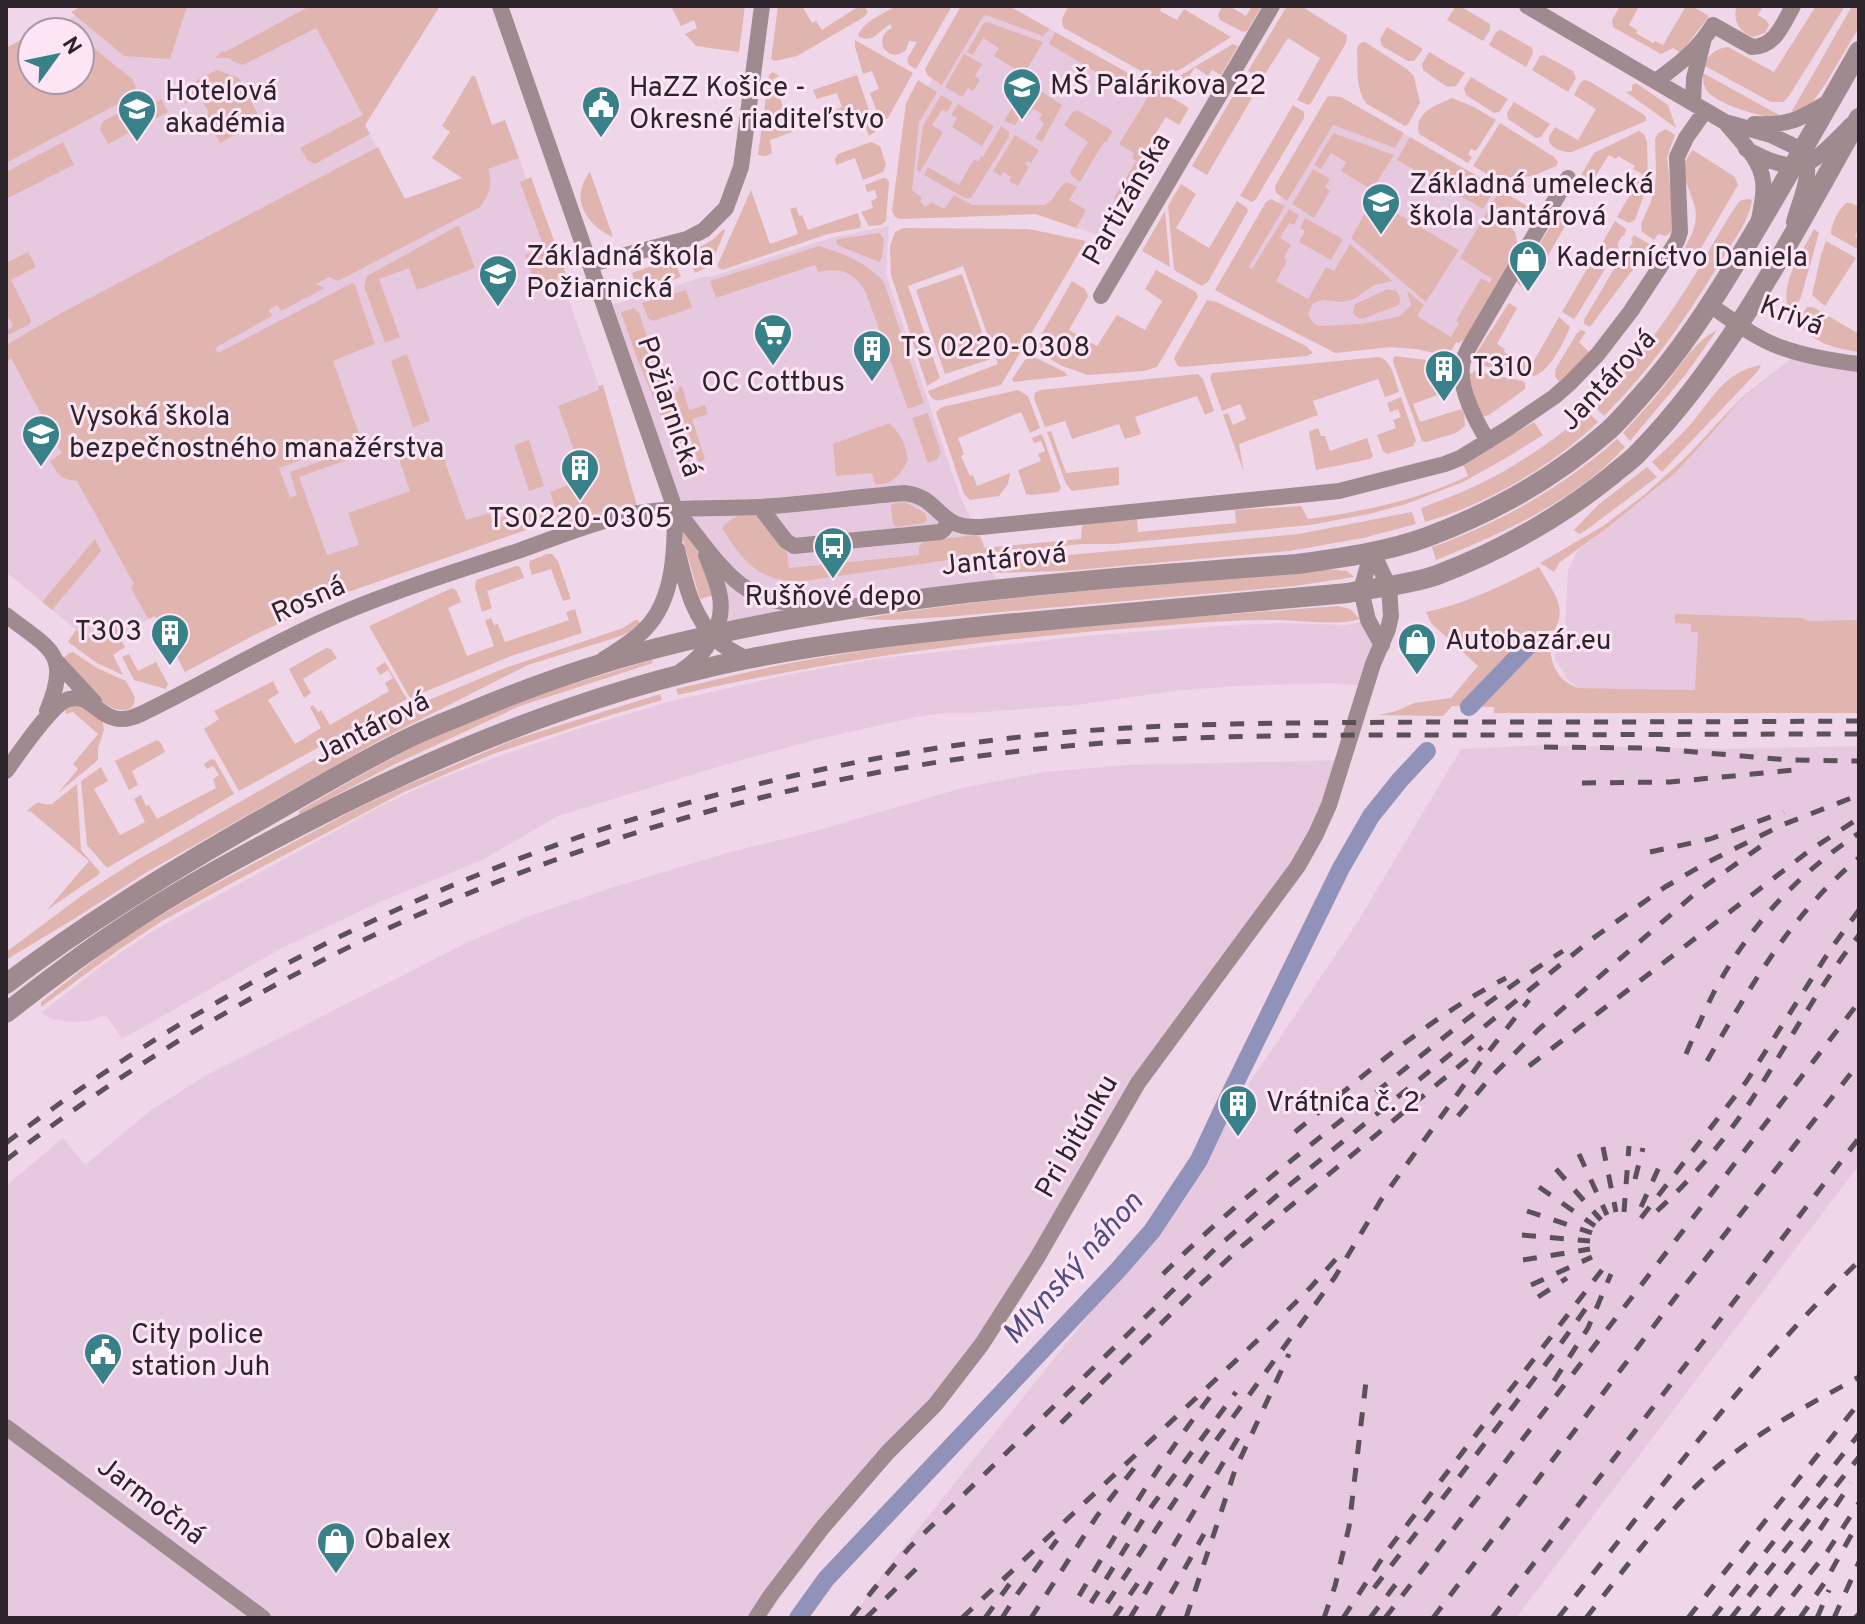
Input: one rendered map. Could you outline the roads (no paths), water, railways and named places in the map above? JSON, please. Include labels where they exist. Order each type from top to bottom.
[{"type":"street","name":"Požiarnická","points":[[500,6],[675,509],[675,543],[665,594],[650,625],[593,667]]},
{"type":"street","points":[[591,264],[696,235],[726,208],[741,167],[762,6]]},
{"type":"street","name":"Partizánska","points":[[1101,296],[1272,6]]},
{"type":"street","points":[[1527,6],[1725,122],[1793,144],[1801,160],[1805,185],[1789,239]]},
{"type":"street","points":[[760,507],[786,541],[794,546],[940,532],[949,520],[965,527],[981,527],[1339,491],[1437,467],[1460,458],[1554,397],[1595,357],[1672,250],[1680,232],[1677,157],[1699,107],[1694,78],[1704,41],[1713,25],[1752,47],[1764,46],[1780,30],[1793,6]]},
{"type":"street","points":[[1656,81],[1704,41]]},
{"type":"street","name":"Jantárová","points":[[6,984],[134,894],[410,737],[488,704],[593,667],[656,648],[836,611],[1028,585],[1297,564],[1338,558],[1425,538],[1520,495],[1612,428],[1675,354],[1710,305],[1801,160],[1859,51]]},
{"type":"street","points":[[1725,122],[1783,124],[1804,117],[1830,101]]},
{"type":"street","points":[[1746,149],[1771,161],[1801,160],[1859,117]]},
{"type":"street","name":"Jantárová","points":[[6,1013],[124,926],[250,852],[344,802],[423,764],[503,731],[600,698],[747,659],[828,644],[1389,587],[1435,575],[1487,553],[1530,532],[1599,486],[1637,454],[1664,423],[1739,325],[1859,117]]},
{"type":"street","points":[[1725,122],[1756,163],[1763,181],[1758,227]]},
{"type":"street","points":[[1488,441],[1477,425],[1467,397],[1462,365],[1469,347],[1568,178]]},
{"type":"street","name":"Krivá","points":[[1710,305],[1779,347],[1859,364]]},
{"type":"street","name":"Rosná","points":[[109,716],[128,719],[140,715],[292,636],[352,609],[626,515],[675,509],[760,507],[904,493],[929,501],[949,520]]},
{"type":"street","name":"Požiarnická","points":[[675,509],[727,573],[747,589],[788,603],[836,611]]},
{"type":"street","name":"Požiarnická","points":[[698,535],[720,597],[718,622],[713,636]]},
{"type":"street","points":[[675,543],[693,604],[703,623],[726,647],[747,659]]},
{"type":"street","points":[[1372,551],[1361,590],[1368,620],[1382,645]]},
{"type":"street","name":"Pri bitúnku","points":[[756,1618],[823,1527],[888,1452],[935,1405],[982,1344],[1037,1258],[1138,1083],[1298,866],[1329,805],[1373,664],[1388,629],[1391,616],[1389,587],[1372,551]]},
{"type":"street","points":[[6,615],[53,656],[109,716]]},
{"type":"street","points":[[665,679],[696,661],[713,636]]},
{"type":"street","points":[[42,724],[57,689],[59,673],[53,656]]},
{"type":"street","points":[[6,771],[42,724],[67,699],[82,700],[109,716]]},
{"type":"street","name":"Jarmočná","points":[[6,1427],[263,1618]]},
{"type":"waterway","name":"Mlynský náhon","points":[[1469,707],[1530,644]]},
{"type":"waterway","name":"Mlynský náhon","points":[[798,1618],[826,1579],[1152,1231],[1199,1160],[1341,868],[1371,816],[1427,751]]},
{"type":"railway","points":[[6,1143],[123,1061],[245,987],[372,921],[503,865],[638,818],[776,780],[916,751],[1058,733],[1150,727],[1336,723],[1859,721]]},
{"type":"railway","points":[[6,1160],[123,1077],[245,1002],[372,936],[503,880],[637,832],[775,794],[915,766],[1057,747],[1150,740],[1336,735],[1859,734]]},
{"type":"railway","points":[[1544,747],[1648,748],[1789,760],[1859,761]]},
{"type":"railway","points":[[1582,783],[1670,782],[1805,769]]},
{"type":"railway","points":[[851,1618],[909,1548],[1215,1249],[1287,1187],[1592,939],[1665,887],[1782,825],[1859,795]]},
{"type":"railway","points":[[1650,852],[1710,839],[1784,812]]},
{"type":"railway","points":[[1529,1066],[1809,851],[1859,818]]},
{"type":"railway","points":[[1686,1054],[1714,992],[1759,923],[1796,884],[1859,833]]},
{"type":"railway","points":[[1458,1116],[1490,1078],[1538,1030],[1698,891],[1764,844]]},
{"type":"railway","points":[[1707,1061],[1774,952],[1813,903],[1859,858]]},
{"type":"railway","points":[[1641,1218],[1746,1082],[1859,910]]},
{"type":"railway","points":[[1657,1211],[1696,1172],[1731,1129],[1830,974],[1859,935]]},
{"type":"railway","points":[[1163,1274],[1235,1207],[1311,1144],[1461,1024],[1563,951]]},
{"type":"railway","points":[[1295,1132],[1423,1030],[1506,978]]},
{"type":"railway","points":[[1107,1603],[1204,1457],[1335,1277],[1381,1200],[1529,1000]]},
{"type":"railway","points":[[1385,1618],[1859,1002]]},
{"type":"railway","points":[[1061,1423],[1240,1248],[1482,1047]]},
{"type":"railway","points":[[1433,1618],[1675,1298],[1859,1063]]},
{"type":"railway","points":[[1492,1618],[1859,1138]]},
{"type":"railway","points":[[1624,1212],[1629,1146]]},
{"type":"railway","points":[[1603,1147],[1616,1212]]},
{"type":"railway","points":[[1635,1179],[1643,1148]]},
{"type":"railway","points":[[1579,1154],[1607,1215]]},
{"type":"railway","points":[[1641,1207],[1664,1156]]},
{"type":"railway","points":[[1556,1169],[1601,1220]]},
{"type":"railway","points":[[1539,1187],[1595,1226]]},
{"type":"railway","points":[[1527,1211],[1592,1233]]},
{"type":"railway","points":[[1522,1235],[1590,1241]]},
{"type":"railway","points":[[1523,1260],[1590,1249]]},
{"type":"railway","points":[[1531,1285],[1592,1257]]},
{"type":"railway","points":[[962,1618],[1262,1336],[1336,1259]]},
{"type":"railway","points":[[1558,1618],[1740,1390],[1859,1261]]},
{"type":"railway","points":[[1343,1618],[1387,1551],[1602,1270]]},
{"type":"railway","points":[[1554,1381],[1588,1328],[1611,1274]]},
{"type":"railway","points":[[1538,1297],[1567,1278]]},
{"type":"railway","points":[[1374,1588],[1589,1304]]},
{"type":"railway","points":[[1186,1618],[1235,1470],[1289,1354]]},
{"type":"railway","points":[[1324,1618],[1349,1527],[1367,1373]]},
{"type":"railway","points":[[1586,1618],[1651,1536],[1704,1478],[1773,1426],[1859,1377]]},
{"type":"railway","points":[[1091,1603],[1149,1510],[1236,1392]]},
{"type":"railway","points":[[1079,1596],[1159,1467],[1213,1393]]},
{"type":"railway","points":[[1688,1618],[1859,1403]]},
{"type":"railway","points":[[1130,1618],[1241,1433]]},
{"type":"railway","points":[[1713,1618],[1859,1434]]},
{"type":"railway","points":[[1731,1618],[1859,1457]]},
{"type":"railway","points":[[1031,1618],[1097,1516],[1135,1467]]},
{"type":"railway","points":[[1751,1618],[1821,1528],[1851,1483]]},
{"type":"railway","points":[[1775,1618],[1827,1552],[1859,1503]]},
{"type":"railway","points":[[1800,1618],[1825,1582],[1854,1530]]},
{"type":"railway","points":[[1157,1618],[1204,1534]]},
{"type":"railway","points":[[1002,1618],[1057,1540]]},
{"type":"railway","points":[[1834,1618],[1859,1562]]},
{"type":"railway","points":[[866,1618],[921,1564]]},
{"type":"railway","points":[[1114,1618],[1144,1574]]},
{"type":"railway","points":[[1370,1618],[1399,1580]]},
{"type":"railway","points":[[985,1618],[1011,1582]]},
{"type":"railway","points":[[1817,1618],[1829,1590]]},
{"type":"railway","points":[[1855,1618],[1859,1614]]},
{"type":"place","name":"MŠ Palárikova 22","points":[[1022,121]]},
{"type":"place","name":"HaZZ Košice - Okresné riaditeľstvo","points":[[601,139]]},
{"type":"place","name":"Hotelová akadémia","points":[[137,143]]},
{"type":"place","name":"Základná umelecká škola Jantárová","points":[[1381,236]]},
{"type":"place","name":"Kaderníctvo Daniela","points":[[1528,293]]},
{"type":"place","name":"Základná škola Požiarnická","points":[[498,308]]},
{"type":"place","name":"OC Cottbus","points":[[773,367]]},
{"type":"place","name":"TS 0220-0308","points":[[872,383]]},
{"type":"place","name":"T310","points":[[1444,403]]},
{"type":"place","name":"Vysoká škola bezpečnostného manažérstva","points":[[41,468]]},
{"type":"place","name":"TS0220-0305","points":[[580,502]]},
{"type":"place","name":"Rušňové depo","points":[[833,580]]},
{"type":"place","name":"T303","points":[[170,667]]},
{"type":"place","name":"Autobazár.eu","points":[[1417,676]]},
{"type":"place","name":"Vrátnica č. 2","points":[[1238,1138]]},
{"type":"place","name":"City police station Juh","points":[[103,1386]]},
{"type":"place","name":"Obalex","points":[[336,1575]]}]
